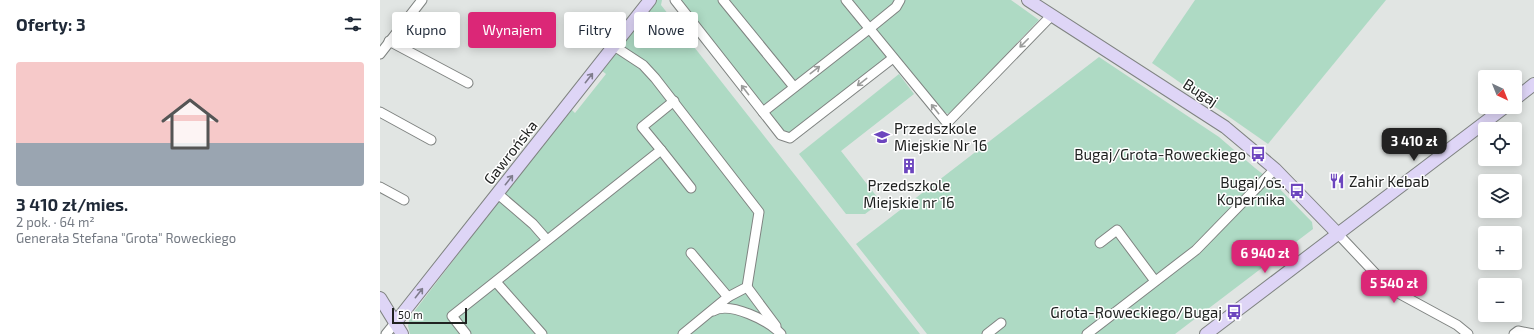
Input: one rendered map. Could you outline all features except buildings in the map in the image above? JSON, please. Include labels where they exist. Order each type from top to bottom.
[{"type":"street","points":[[380,54],[422,0]]},
{"type":"street","name":"Gawrońska","points":[[626,31],[650,0]]},
{"type":"street","points":[[675,0],[781,135],[790,138],[893,58]]},
{"type":"street","points":[[846,0],[947,123],[1052,15]]},
{"type":"street","points":[[763,112],[896,7],[900,0]]},
{"type":"street","name":"Bugaj","points":[[1028,0],[1225,126],[1275,169],[1339,235]]},
{"type":"street","points":[[725,1],[794,87]]},
{"type":"street","points":[[389,41],[468,83]]},
{"type":"street","name":"Gawrońska","points":[[395,323],[612,48]]},
{"type":"street","points":[[617,48],[643,65],[674,101],[759,212],[747,287],[782,334]]},
{"type":"street","points":[[1522,93],[1534,84]]},
{"type":"street","points":[[674,101],[642,127],[692,188]]},
{"type":"street","points":[[380,112],[431,140]]},
{"type":"street","points":[[1206,334],[1339,235],[1496,114]]},
{"type":"street","points":[[466,334],[452,316],[661,150]]},
{"type":"street","points":[[1086,334],[1196,250],[1275,169]]},
{"type":"street","points":[[380,187],[404,200]]},
{"type":"street","points":[[498,194],[533,224],[547,240]]},
{"type":"street","points":[[1100,243],[1117,230],[1155,281]]},
{"type":"street","points":[[1339,235],[1389,288],[1457,325],[1468,334]]},
{"type":"street","points":[[691,253],[728,297]]},
{"type":"street","points":[[496,282],[542,334]]},
{"type":"street","points":[[682,334],[728,297],[747,287]]},
{"type":"street","points":[[380,298],[402,334]]},
{"type":"street","points":[[708,314],[716,309],[731,310],[756,317],[773,326],[782,334]]},
{"type":"street","points":[[386,334],[395,323]]},
{"type":"street","points":[[987,334],[1001,323]]},
{"type":"street","points":[[1514,334],[1518,331],[1534,334]]},
{"type":"green space","points":[[655,0],[662,0],[661,5],[667,12],[646,12]]},
{"type":"green space","points":[[680,0],[1011,0],[1039,20],[949,114],[943,112],[894,52],[789,134],[785,133],[698,23],[698,12],[689,12]]},
{"type":"green space","points":[[1195,0],[1386,0],[1268,144],[1152,63]]},
{"type":"green space","points":[[634,27],[634,48],[695,48],[920,334],[410,334],[408,326],[410,317],[570,108],[575,113],[606,74],[601,70],[618,48],[626,48],[626,38]]},
{"type":"green space","points":[[1099,57],[1219,137],[1273,182],[1312,222],[1313,229],[1175,334],[927,334],[856,244]]},
{"type":"green space","points":[[899,74],[914,94],[841,151],[881,202],[865,214],[846,214],[799,154]]},
{"type":"place","name":"Przedszkole Miejskie Nr 16","points":[[882,137]]},
{"type":"place","name":"Bugaj/Grota-Roweckiego","points":[[1258,154]]},
{"type":"place","name":"Przedszkole Miejskie nr 16","points":[[909,166]]},
{"type":"place","name":"Zahir Kebab","points":[[1337,181]]},
{"type":"place","name":"Bugaj/os. Kopernika","points":[[1297,191]]},
{"type":"place","name":"Grota-Roweckiego/Bugaj","points":[[1234,312]]}]
